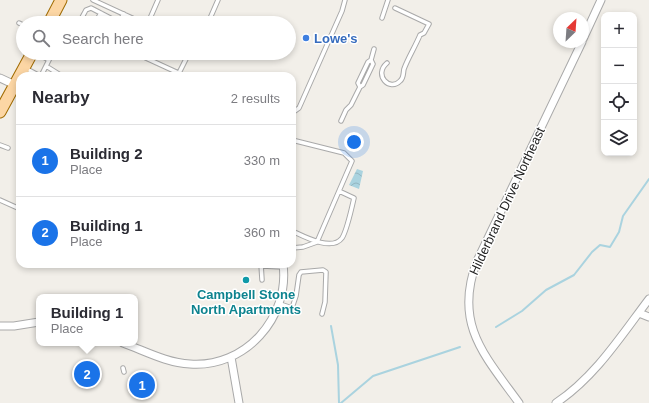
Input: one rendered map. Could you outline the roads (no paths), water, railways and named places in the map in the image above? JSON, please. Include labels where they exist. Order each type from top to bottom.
[{"type":"main road","points":[[53,16],[61,0]]},
{"type":"main road","points":[[23,72],[28,60]]},
{"type":"main road","points":[[1,107],[16,88]]},
{"type":"street","points":[[589,26],[601,0]]},
{"type":"street","name":"Hilderbrand Drive Northeast","points":[[519,403],[485,355],[477,341],[469,313],[468,298],[470,283],[477,261],[579,48]]},
{"type":"street","points":[[0,78],[16,86]]},
{"type":"street","points":[[131,346],[168,360],[192,365],[204,364],[231,357],[258,339],[271,322],[280,304],[283,291],[283,268]]},
{"type":"street","points":[[556,403],[586,379],[599,365],[649,299]]},
{"type":"street","points":[[639,312],[649,317]]},
{"type":"street","points":[[0,326],[14,326],[36,322]]},
{"type":"street","points":[[231,357],[239,403]]},
{"type":"lane","points":[[93,0],[128,16]]},
{"type":"lane","points":[[151,16],[158,0]]},
{"type":"lane","points":[[211,16],[218,0]]},
{"type":"lane","points":[[296,110],[299,108],[342,11],[345,0]]},
{"type":"lane","points":[[382,18],[388,0]]},
{"type":"lane","points":[[83,16],[86,10],[92,8],[106,16]]},
{"type":"lane","points":[[387,64],[382,69],[381,73],[384,80],[390,84],[397,83],[402,78],[403,71],[420,35],[424,34],[429,24],[395,8]]},
{"type":"lane","points":[[341,121],[360,87],[363,85],[373,64],[371,60],[374,49]]},
{"type":"lane","points":[[42,72],[50,60]]},
{"type":"lane","points":[[150,60],[177,72]]},
{"type":"lane","points":[[180,72],[186,60]]},
{"type":"lane","points":[[46,66],[56,72]]},
{"type":"lane","points":[[24,68],[32,72]]},
{"type":"lane","points":[[296,141],[344,153],[352,161],[317,242],[296,248]]},
{"type":"lane","points":[[0,145],[8,148]]},
{"type":"lane","points":[[296,233],[317,242],[334,244],[342,238],[354,198],[339,191]]},
{"type":"lane","points":[[0,200],[16,207]]},
{"type":"lane","points":[[262,268],[262,280]]},
{"type":"lane","points":[[280,304],[292,308],[296,296],[300,272],[323,270],[326,272],[325,302],[322,314]]},
{"type":"water","points":[[357,169],[363,171],[359,189],[349,185]]},
{"type":"waterway","points":[[496,327],[522,311],[546,290],[574,275],[592,252],[600,245],[610,247],[619,232],[623,216],[649,179]]},
{"type":"waterway","points":[[331,326],[338,365],[339,403]]},
{"type":"waterway","points":[[341,403],[373,376],[460,347]]},
{"type":"place","name":"Lowe's","points":[[306,38]]},
{"type":"place","name":"Campbell Stone North Apartments","points":[[246,280]]},
{"type":"place","name":"Building 1","points":[[87,374]]},
{"type":"place","name":"Building 2","points":[[142,385]]}]
